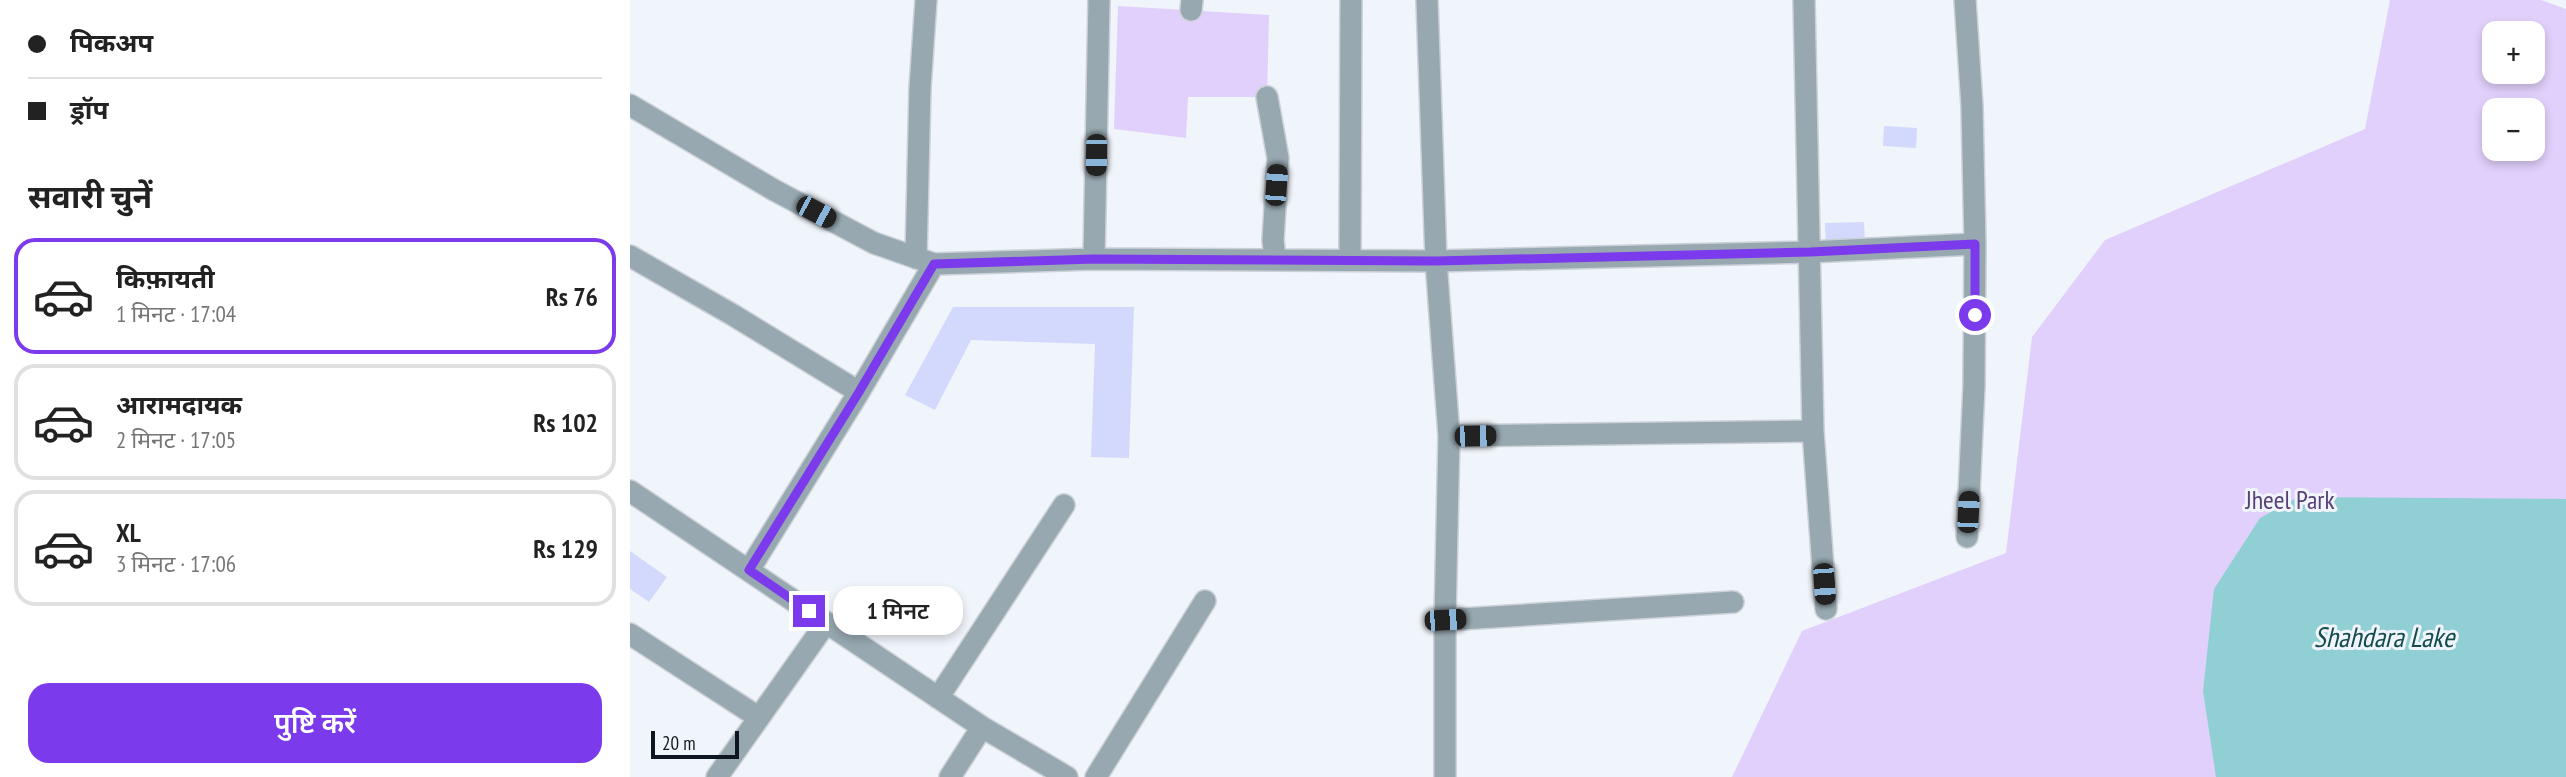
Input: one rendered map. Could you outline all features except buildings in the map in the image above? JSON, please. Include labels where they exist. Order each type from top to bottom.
[{"type":"street","points":[[749,570],[859,392],[925,261],[920,88],[926,0]]},
{"type":"street","points":[[1094,259],[1098,0]]},
{"type":"street","points":[[1350,260],[1351,0]]},
{"type":"street","points":[[1427,0],[1436,261],[1449,436],[1445,777]]},
{"type":"street","points":[[1804,0],[1813,431],[1826,609]]},
{"type":"street","points":[[1965,0],[1972,106],[1975,244],[1974,386],[1967,537]]},
{"type":"street","points":[[1267,97],[1278,158],[1273,240],[1275,259]]},
{"type":"street","points":[[630,105],[774,190],[874,243],[925,261],[1436,261],[1810,252],[1975,244]]},
{"type":"street","points":[[630,256],[859,392]]},
{"type":"street","points":[[1449,436],[1813,431]]},
{"type":"street","points":[[630,491],[982,727],[1067,777]]},
{"type":"street","points":[[938,698],[1064,505]]},
{"type":"street","points":[[1096,777],[1205,601]]},
{"type":"street","points":[[1445,620],[1733,601]]},
{"type":"street","points":[[717,777],[826,623]]},
{"type":"street","points":[[630,634],[758,717]]},
{"type":"street","points":[[950,777],[982,727]]},
{"type":"green space","name":"Jheel Park","points":[[2390,0],[2541,0],[2566,9],[2566,777],[1732,777],[1802,631],[2006,553],[2032,337],[2105,240],[2365,129]]},
{"type":"green space","points":[[1118,6],[1269,15],[1267,97],[1188,97],[1186,138],[1114,129]]},
{"type":"water","name":"Shahdara Lake","points":[[2298,497],[2566,499],[2566,777],[2216,777],[2203,691],[2214,589],[2260,518]]},
{"type":"route","points":[[809,611],[749,570],[934,264],[1094,259],[1436,261],[1810,252],[1975,244],[1975,315]]}]
